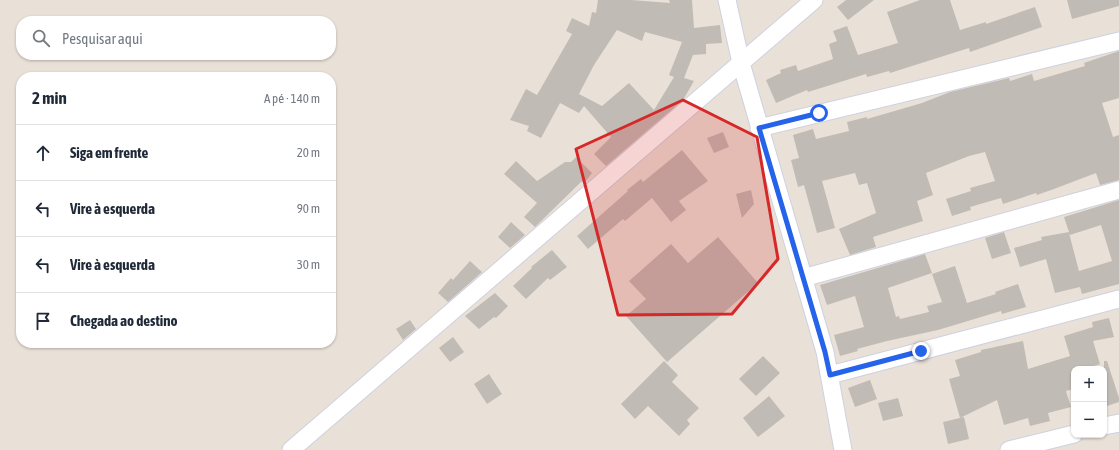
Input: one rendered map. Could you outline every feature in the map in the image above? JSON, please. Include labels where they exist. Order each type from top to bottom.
[{"type":"street","points":[[727,0],[741,63],[759,128],[825,352],[843,450]]},
{"type":"street","points":[[291,450],[814,0]]},
{"type":"street","points":[[759,128],[1119,41]]},
{"type":"street","points":[[804,278],[1119,190]]},
{"type":"street","points":[[830,375],[1119,298]]},
{"type":"street","points":[[1107,425],[1119,423]]},
{"type":"street","points":[[1008,450],[1071,435]]},
{"type":"highlighted area","points":[[683,100],[757,137],[778,259],[732,314],[618,315],[576,149]]},
{"type":"building","points":[[598,0],[631,0],[670,3],[669,0],[692,0],[694,28],[720,25],[722,43],[706,44],[706,54],[693,55],[684,78],[694,81],[683,100],[606,166],[594,154],[611,137],[584,106],[579,113],[560,103],[541,138],[527,131],[529,126],[510,120],[526,89],[537,95],[572,34],[566,31],[572,18],[589,26],[592,12],[596,13]],"holes":[[[617,30],[642,41],[645,32],[682,42],[669,75],[674,77],[654,110],[629,83],[602,106],[579,94],[594,65]]]},
{"type":"building","points":[[846,0],[874,0],[848,20],[837,7]]},
{"type":"building","points":[[920,0],[950,0],[960,30],[986,22],[986,24],[1035,7],[1042,27],[970,52],[969,48],[890,73],[889,71],[867,77],[866,74],[808,92],[807,90],[776,103],[766,80],[781,73],[780,70],[796,65],[798,71],[833,59],[829,44],[837,41],[833,31],[847,26],[858,55],[898,43],[887,12]]},
{"type":"building","points":[[1067,0],[1119,0],[1119,6],[1072,19]]},
{"type":"building","points":[[1119,51],[1119,98],[1102,103],[1113,137],[1119,135],[1119,180],[1100,185],[1096,173],[1037,195],[1036,193],[1003,204],[1001,198],[970,207],[971,210],[952,216],[946,199],[971,191],[970,188],[995,181],[985,152],[969,156],[926,173],[933,195],[917,201],[923,221],[873,237],[876,247],[850,255],[839,229],[876,213],[867,183],[859,185],[855,173],[822,181],[835,228],[817,233],[804,185],[798,187],[791,160],[799,158],[793,135],[813,129],[816,139],[849,131],[847,122],[867,117],[867,119],[922,103],[950,92],[1009,78],[1010,81],[1032,74],[1034,81],[1085,66],[1084,63]]},
{"type":"building","points":[[723,132],[729,147],[714,153],[707,138]]},
{"type":"building","points":[[682,150],[708,181],[679,201],[686,210],[671,222],[652,198],[625,221],[623,219],[588,249],[577,236],[628,191],[627,190],[641,179],[643,182]]},
{"type":"building","points":[[576,157],[592,173],[586,181],[581,182],[535,227],[524,217],[537,203],[504,174],[516,161],[537,181],[565,162],[571,162]]},
{"type":"building","points":[[751,190],[754,204],[742,218],[736,194]]},
{"type":"building","points":[[1119,200],[1119,284],[1082,294],[1080,287],[1055,293],[1046,259],[1020,267],[1014,248],[1042,240],[1041,237],[1069,232],[1064,217]],"holes":[[[1101,225],[1112,261],[1079,271],[1069,233],[1070,235]]]},
{"type":"building","points":[[511,222],[525,235],[510,248],[498,237]]},
{"type":"building","points":[[1004,232],[1011,253],[992,259],[985,238]]},
{"type":"building","points":[[718,237],[758,283],[667,362],[626,316],[646,299],[629,281],[671,244],[688,263]]},
{"type":"building","points":[[552,250],[567,267],[550,280],[548,278],[526,299],[513,286],[532,268],[531,267]]},
{"type":"building","points":[[925,254],[932,273],[888,288],[896,317],[899,316],[900,319],[929,312],[927,306],[942,302],[932,274],[955,266],[967,303],[996,294],[995,292],[1018,284],[1026,307],[1002,314],[1001,311],[938,330],[887,341],[857,349],[858,351],[840,356],[834,335],[864,327],[855,296],[827,305],[820,285]]},
{"type":"building","points":[[470,261],[482,272],[448,302],[438,293],[451,278],[453,280]]},
{"type":"building","points":[[495,293],[508,306],[496,318],[494,317],[479,329],[465,316]]},
{"type":"building","points":[[1109,318],[1114,337],[1093,341],[1100,364],[1094,366],[1071,366],[1071,390],[1066,391],[1071,407],[1048,413],[1050,421],[1030,426],[1028,418],[1004,425],[997,400],[960,418],[949,379],[960,376],[955,360],[981,352],[981,350],[1023,341],[1028,369],[1070,356],[1064,336],[1093,327],[1092,322]]},
{"type":"building","points":[[410,320],[416,329],[403,340],[396,329]]},
{"type":"building","points":[[453,337],[464,352],[450,362],[439,348]]},
{"type":"building","points":[[763,356],[780,373],[756,396],[739,379]]},
{"type":"building","points":[[664,361],[678,375],[672,382],[699,408],[687,420],[690,424],[679,436],[648,406],[635,419],[621,404]]},
{"type":"building","points":[[1104,361],[1107,361],[1119,398],[1119,402],[1107,406],[1107,366],[1104,366]]},
{"type":"building","points":[[489,374],[502,394],[487,404],[474,384]]},
{"type":"building","points":[[870,380],[877,399],[855,407],[848,388]]},
{"type":"building","points":[[769,396],[785,416],[758,437],[743,418]]},
{"type":"building","points":[[898,398],[903,416],[883,421],[878,403]]},
{"type":"building","points":[[964,417],[969,439],[948,444],[943,422]]},
{"type":"route","points":[[819,113],[759,128],[825,352],[830,375],[921,351]]}]
